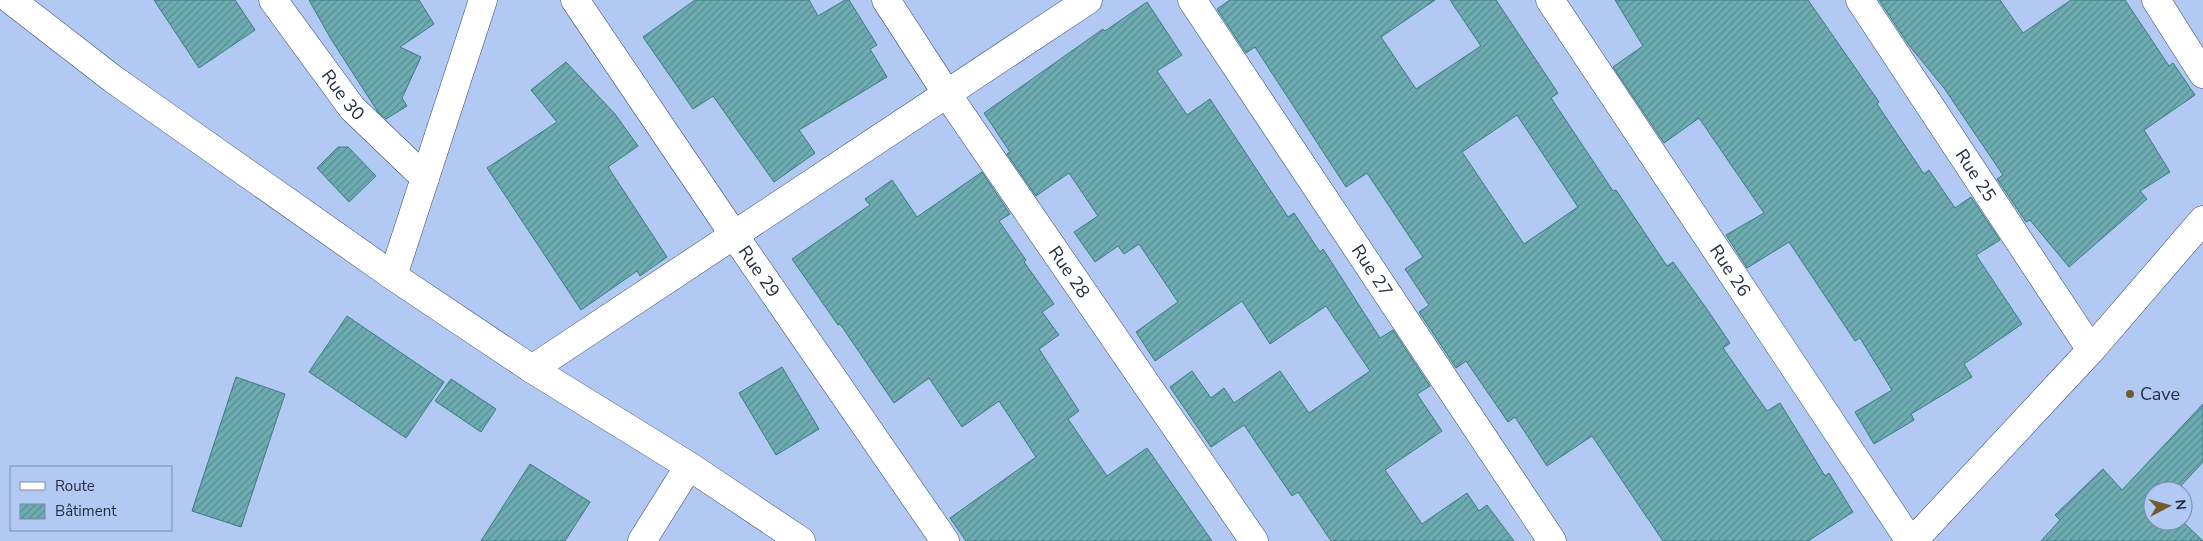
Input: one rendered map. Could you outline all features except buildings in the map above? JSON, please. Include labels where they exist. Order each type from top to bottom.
[{"type":"street","points":[[11,0],[112,79],[393,276],[532,369],[689,466],[801,541]]},
{"type":"street","name":"Rue 30","points":[[273,0],[352,108],[425,178]]},
{"type":"street","points":[[393,276],[483,0]]},
{"type":"street","name":"Rue 29","points":[[575,0],[945,541]]},
{"type":"street","name":"Rue 28","points":[[886,0],[947,94],[1254,541]]},
{"type":"street","points":[[532,369],[1088,0]]},
{"type":"street","name":"Rue 27","points":[[1192,0],[1552,541]]},
{"type":"street","name":"Rue 26","points":[[1550,0],[1911,541]]},
{"type":"street","name":"Rue 25","points":[[1860,0],[2091,350]]},
{"type":"street","points":[[2156,0],[2203,74]]},
{"type":"street","points":[[1911,541],[2091,350],[2203,220]]},
{"type":"street","points":[[642,541],[689,466]]},
{"type":"place","name":"Cave","points":[[2130,394]]}]
